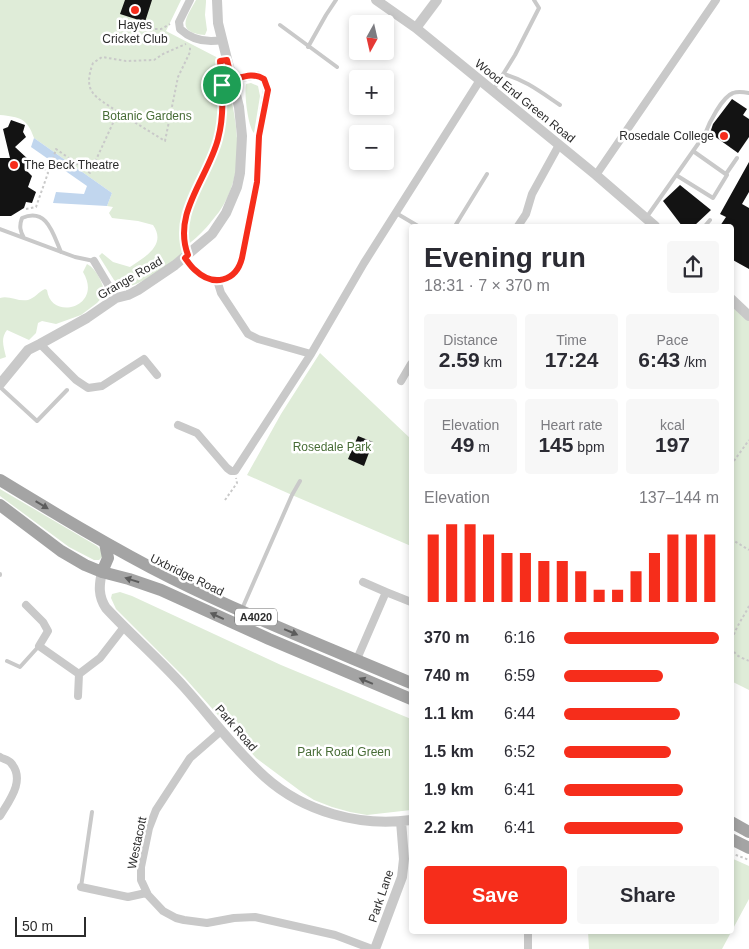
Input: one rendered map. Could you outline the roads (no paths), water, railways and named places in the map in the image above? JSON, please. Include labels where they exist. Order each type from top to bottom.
[{"type":"main road","name":"Uxbridge Road","points":[[1,482],[105,543],[172,578],[241,611],[409,682]]},
{"type":"main road","name":"Uxbridge Road","points":[[0,505],[61,551],[85,564],[102,572],[129,578],[161,590],[269,640],[409,698]]},
{"type":"main road","points":[[102,572],[108,558],[105,543]]},
{"type":"main road","points":[[734,824],[749,832]]},
{"type":"main road","points":[[734,840],[749,848]]},
{"type":"street","points":[[190,0],[179,22],[180,29],[185,34],[198,40],[214,42],[222,40]]},
{"type":"street","name":"Grange Road","points":[[0,386],[28,350],[104,308],[116,298],[138,290],[187,256],[212,234],[226,213],[237,187],[242,157],[242,136],[232,80],[218,23],[217,0]]},
{"type":"street","name":"Wood End Green Road","points":[[376,0],[416,28],[596,175],[653,224]]},
{"type":"street","points":[[416,28],[437,0]]},
{"type":"street","points":[[596,175],[716,0]]},
{"type":"street","points":[[187,256],[195,271],[217,280],[229,278],[234,274],[238,270],[242,258],[257,182],[259,136],[268,90],[264,79],[257,75],[232,80]]},
{"type":"street","points":[[178,425],[196,433],[227,468],[235,471],[311,354],[396,212],[480,80]]},
{"type":"street","points":[[519,224],[526,214],[532,194],[559,145]]},
{"type":"street","points":[[94,261],[116,298]]},
{"type":"street","points":[[217,280],[221,293],[248,334],[258,339],[311,354]]},
{"type":"street","points":[[734,302],[749,316]]},
{"type":"street","points":[[40,344],[76,380],[88,388],[102,386],[144,358],[157,375]]},
{"type":"street","points":[[401,381],[409,369]]},
{"type":"street","name":"Park Road","points":[[102,572],[99,582],[102,601],[124,627],[184,688],[221,731],[267,779],[306,804],[327,812],[351,819],[376,821],[406,820]]},
{"type":"street","points":[[363,582],[409,601]]},
{"type":"street","points":[[357,660],[386,592]]},
{"type":"street","points":[[26,605],[43,622],[48,631],[39,646],[79,674]]},
{"type":"street","points":[[79,674],[100,658],[124,627]]},
{"type":"street","points":[[78,696],[79,674]]},
{"type":"street","name":"Westacott","points":[[146,893],[141,880],[141,867],[149,828],[156,810],[190,758],[221,731]]},
{"type":"street","points":[[0,757],[11,763],[16,775],[15,790],[0,816]]},
{"type":"street","name":"Park Lane","points":[[373,949],[402,877],[406,820]]},
{"type":"street","points":[[81,887],[128,897],[146,893],[154,904],[163,911],[184,920],[207,923],[234,918],[254,917],[334,935],[373,949]]},
{"type":"street","points":[[528,934],[528,949]]},
{"type":"lane","points":[[308,46],[336,0]]},
{"type":"lane","points":[[493,91],[538,8],[534,0]]},
{"type":"lane","points":[[280,25],[337,67]]},
{"type":"lane","points":[[503,74],[526,83],[560,105]]},
{"type":"lane","points":[[646,218],[705,134],[707,126],[728,96],[738,92],[749,93]]},
{"type":"lane","points":[[693,151],[726,174]]},
{"type":"lane","points":[[676,174],[713,198],[737,158]]},
{"type":"lane","points":[[456,224],[486,174]]},
{"type":"lane","points":[[396,212],[415,224]]},
{"type":"lane","points":[[24,238],[20,232],[22,218],[37,215],[43,218],[62,252]]},
{"type":"lane","points":[[707,224],[710,220]]},
{"type":"lane","points":[[0,229],[75,257],[94,261]]},
{"type":"lane","points":[[0,386],[37,421],[68,390]]},
{"type":"lane","points":[[241,611],[300,481]]},
{"type":"lane","points":[[8,661],[20,667],[39,646]]},
{"type":"lane","points":[[81,887],[92,812]]},
{"type":"water","points":[[34,138],[112,193],[107,206],[53,203],[56,192],[84,194],[87,186],[31,147]]},
{"type":"place","name":"Hayes Cricket Club","points":[[135,10]]},
{"type":"place","name":"Rosedale College","points":[[724,136]]},
{"type":"place","name":"The Beck Theatre","points":[[14,165]]},
{"type":"park label","name":"Botanic Gardens","points":[[147,116]]},
{"type":"park label","name":"Rosedale Park","points":[[332,447]]},
{"type":"park label","name":"Park Road Green","points":[[344,752]]}]
